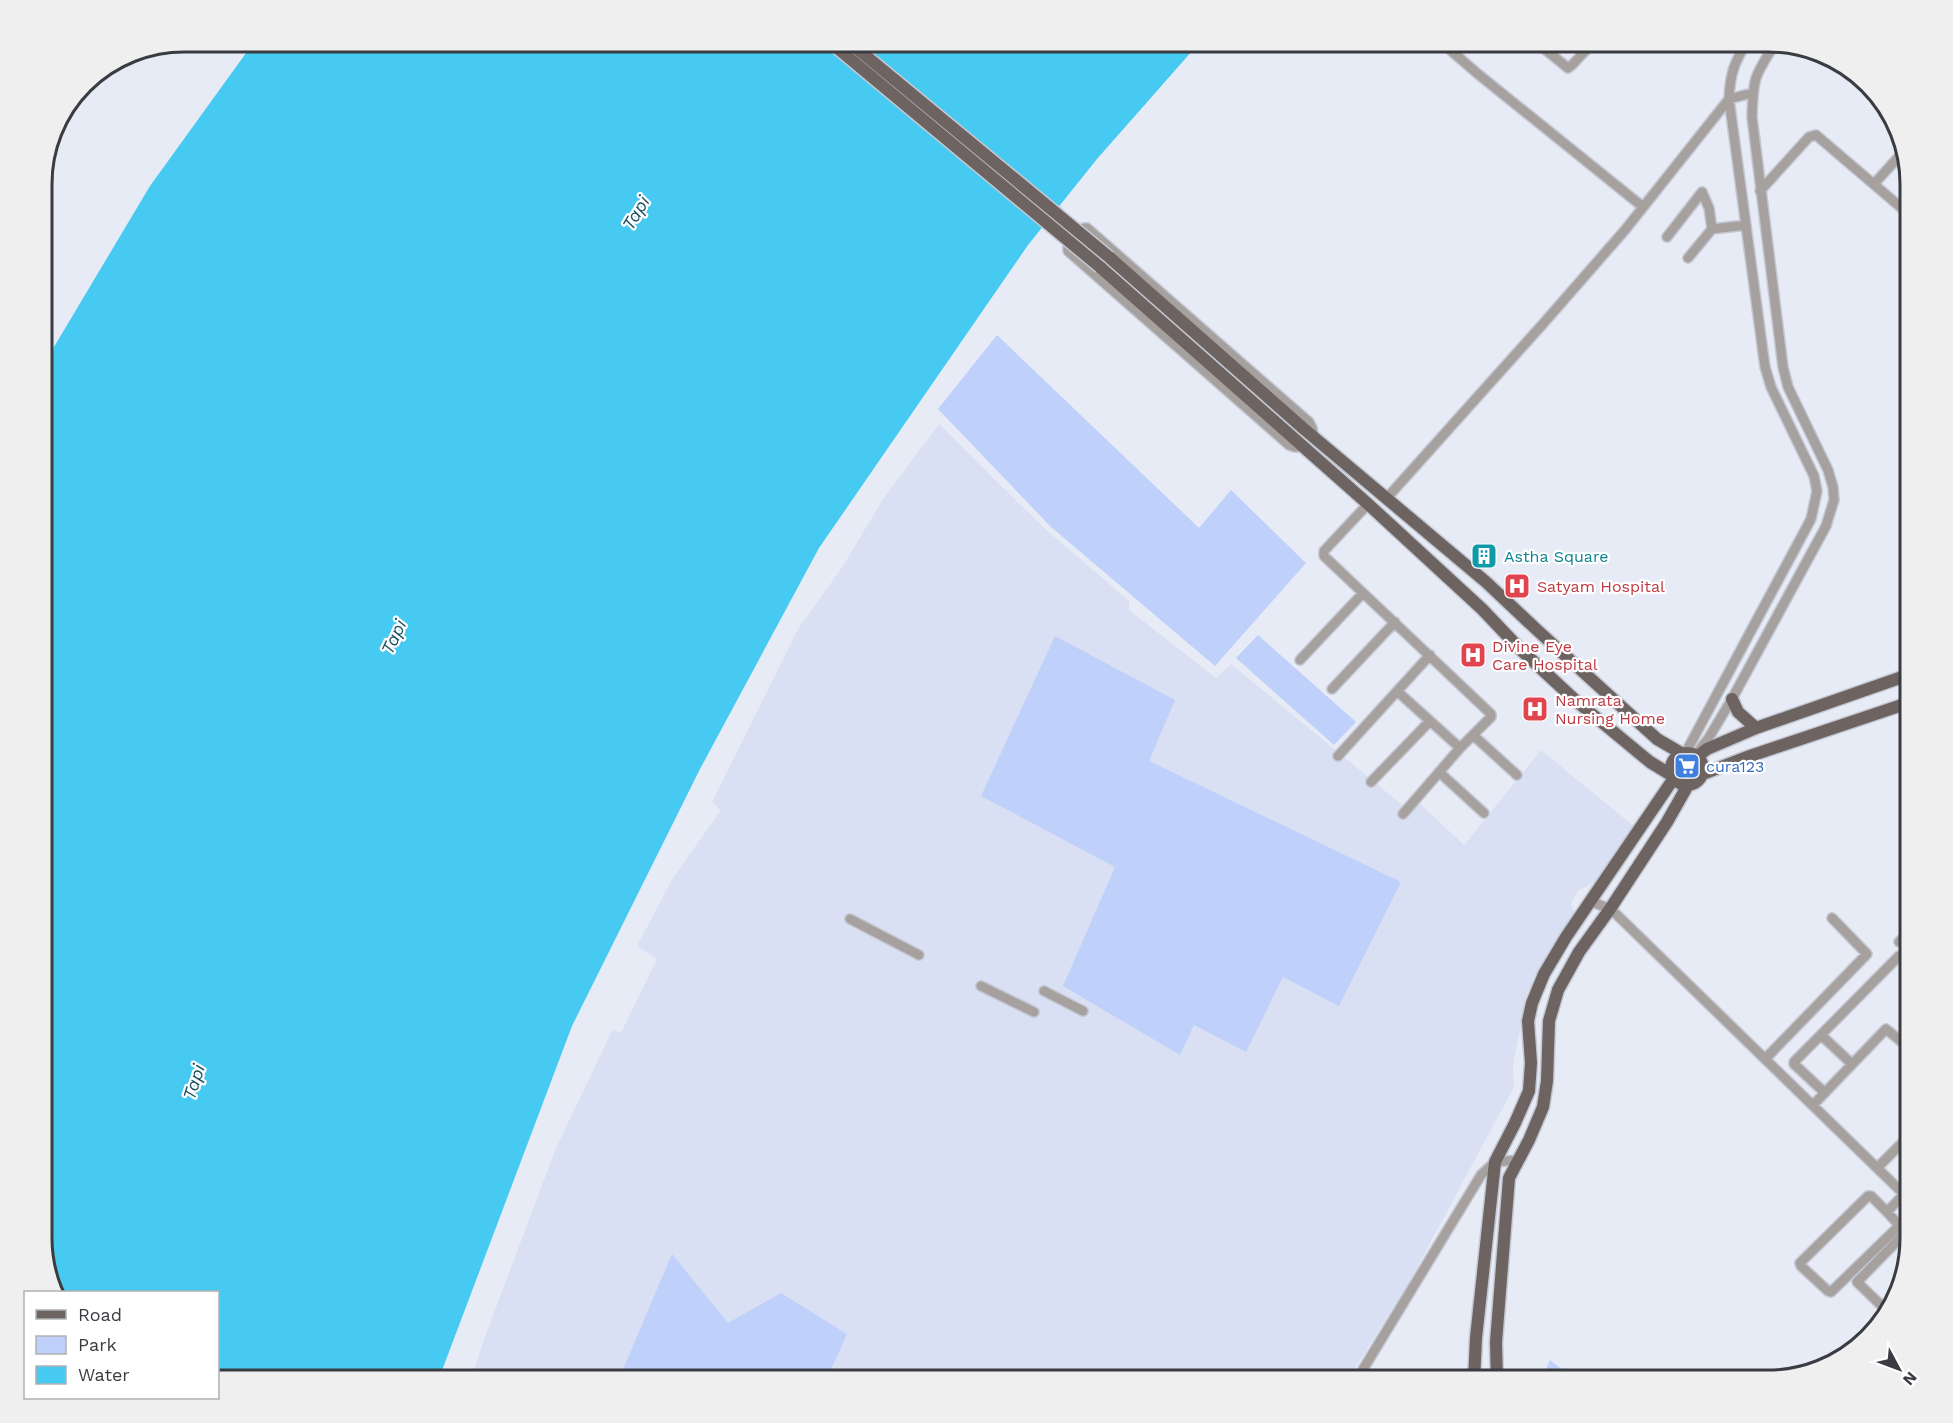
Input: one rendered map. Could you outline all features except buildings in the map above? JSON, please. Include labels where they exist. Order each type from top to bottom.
[{"type":"main road","points":[[843,53],[1105,262],[1482,609],[1520,649],[1577,702],[1680,784],[1696,783],[1703,774],[1746,757],[1900,705]]},
{"type":"main road","points":[[861,53],[1105,262],[1486,582],[1657,740],[1690,754],[1703,764],[1703,774]]},
{"type":"main road","points":[[1372,508],[1386,499]]},
{"type":"main road","points":[[1475,1370],[1495,1161],[1529,1091],[1531,1063],[1528,1022],[1532,1003],[1544,974],[1673,777],[1671,766],[1673,761],[1755,728],[1900,678]]},
{"type":"main road","points":[[1732,699],[1738,712],[1755,728]]},
{"type":"main road","points":[[1497,1370],[1509,1178],[1543,1107],[1547,1081],[1549,1022],[1558,990],[1579,952],[1667,822],[1688,785]]},
{"type":"street","points":[[1453,52],[1643,207]]},
{"type":"street","points":[[1548,52],[1568,68],[1584,52]]},
{"type":"street","points":[[1690,754],[1747,639],[1812,519],[1817,491],[1811,468],[1767,378],[1729,99],[1730,76],[1742,52]]},
{"type":"street","points":[[1690,754],[1708,739],[1732,699],[1826,526],[1834,500],[1828,470],[1785,378],[1752,117],[1754,80],[1757,70],[1769,52]]},
{"type":"street","points":[[1386,499],[1542,325],[1643,207],[1729,99],[1752,93]]},
{"type":"street","points":[[1761,191],[1812,134],[1899,206]]},
{"type":"street","points":[[1874,184],[1898,159]]},
{"type":"street","points":[[1667,237],[1700,192],[1703,193],[1709,208],[1712,229]]},
{"type":"street","points":[[1688,258],[1712,229],[1746,225]]},
{"type":"street","points":[[1305,447],[1289,445],[1068,251],[1068,247],[1084,228],[1088,228],[1309,422],[1314,437]]},
{"type":"street","points":[[1372,508],[1323,554],[1489,710],[1491,717],[1460,748],[1403,814]]},
{"type":"street","points":[[1300,660],[1363,593]]},
{"type":"street","points":[[1332,689],[1395,622]]},
{"type":"street","points":[[1747,639],[1761,646]]},
{"type":"street","points":[[1338,756],[1430,655]]},
{"type":"street","points":[[1396,691],[1460,748]]},
{"type":"street","points":[[1371,782],[1430,721]]},
{"type":"street","points":[[1473,735],[1516,775]]},
{"type":"street","points":[[1439,772],[1484,813]]},
{"type":"street","points":[[1590,901],[1610,909],[1766,1058],[1900,1191]]},
{"type":"street","points":[[1766,1058],[1867,954],[1832,918]]},
{"type":"street","points":[[850,919],[919,955]]},
{"type":"street","points":[[1825,1093],[1794,1063],[1900,956]]},
{"type":"street","points":[[981,986],[1034,1012]]},
{"type":"street","points":[[1044,991],[1083,1011]]},
{"type":"street","points":[[1813,1105],[1886,1029],[1900,1040]]},
{"type":"street","points":[[1821,1035],[1852,1064]]},
{"type":"street","points":[[1877,1168],[1900,1145]]},
{"type":"street","points":[[1363,1370],[1481,1175],[1495,1161],[1518,1160]]},
{"type":"street","points":[[1868,1196],[1887,1212],[1899,1224],[1898,1227],[1831,1292],[1828,1292],[1801,1266],[1800,1263],[1868,1196]]},
{"type":"street","points":[[1887,1212],[1900,1203]]},
{"type":"street","points":[[1882,1306],[1857,1282],[1900,1238]]},
{"type":"shaded area","points":[[939,424],[1044,528],[1129,601],[1129,610],[1216,678],[1231,664],[1407,809],[1417,801],[1464,845],[1541,750],[1636,828],[1599,881],[1578,890],[1571,904],[1575,914],[1527,993],[1513,1065],[1514,1087],[1409,1282],[1354,1370],[474,1370],[556,1148],[613,1029],[621,1033],[657,959],[637,946],[673,878],[721,810],[712,802],[798,629],[843,566],[883,499]]},
{"type":"green space","points":[[997,335],[1199,528],[1231,490],[1306,563],[1215,666],[1051,527],[938,409]]},
{"type":"green space","points":[[1258,635],[1356,722],[1334,745],[1236,658]]},
{"type":"green space","points":[[1055,636],[1175,700],[1149,761],[1401,882],[1339,1006],[1283,977],[1246,1052],[1194,1025],[1180,1055],[1063,986],[1115,867],[981,796]]},
{"type":"green space","points":[[672,1254],[728,1323],[781,1293],[847,1334],[831,1370],[623,1370]]},
{"type":"green space","points":[[1550,1360],[1563,1370],[1546,1370]]},
{"type":"water","name":"Tapi","points":[[1191,52],[1097,159],[1028,245],[819,548],[700,769],[572,1026],[442,1370],[219,1370],[219,1291],[63,1291],[57,1273],[53,1247],[53,349],[150,186],[246,53]]},
{"type":"place","name":"Astha Square","points":[[1484,556]]},
{"type":"place","name":"Satyam Hospital","points":[[1517,586]]},
{"type":"place","name":"Divine Eye Care Hospital","points":[[1473,655]]},
{"type":"place","name":"Namrata Nursing Home","points":[[1535,709]]},
{"type":"place","name":"cura123","points":[[1687,766]]}]
